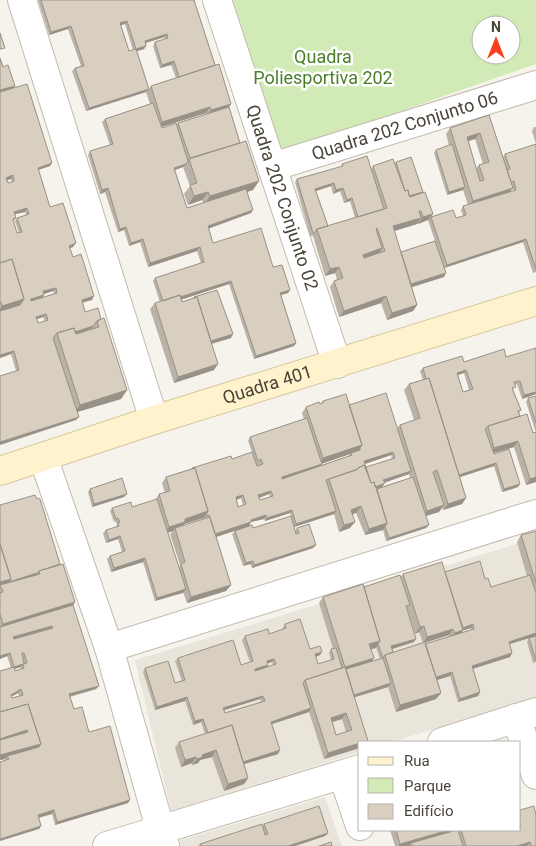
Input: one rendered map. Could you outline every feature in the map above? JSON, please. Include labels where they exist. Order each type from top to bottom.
[{"type":"street","points":[[22,0],[154,420]]},
{"type":"street","name":"Quadra 202 Conjunto 02","points":[[217,0],[338,364]]},
{"type":"street","name":"Quadra 202 Conjunto 06","points":[[272,167],[536,85]]},
{"type":"street","name":"Quadra 401","points":[[0,471],[154,420],[536,301]]},
{"type":"street","points":[[43,457],[109,648],[163,838]]},
{"type":"street","points":[[109,648],[536,514]]},
{"type":"street","points":[[445,741],[526,715],[536,775]]},
{"type":"street","points":[[108,846],[163,838],[352,772],[358,812]]},
{"type":"street","points":[[361,831],[366,846]]},
{"type":"shaded area","points":[[536,538],[536,697],[395,741],[358,741],[358,753],[171,811],[135,660]]},
{"type":"shaded area","points":[[325,797],[342,846],[180,846],[178,841]]},
{"type":"green space","name":"Quadra Poliesportiva 202","points":[[233,0],[536,0],[536,64],[278,154]]},
{"type":"building","points":[[41,0],[194,0],[215,65],[179,77],[174,61],[162,65],[155,42],[168,38],[167,34],[145,41],[146,46],[136,49],[149,89],[89,108],[75,68],[84,66],[71,26],[51,32]],"holes":[[[127,21],[136,49],[129,51],[120,23]]]},
{"type":"building","points":[[0,33],[5,48],[0,49]]},
{"type":"building","points":[[0,58],[3,67],[8,65],[15,86],[0,90]]},
{"type":"building","points":[[219,64],[231,104],[211,110],[210,107],[162,122],[151,86]]},
{"type":"building","points":[[27,84],[52,163],[38,168],[50,207],[63,203],[76,243],[69,246],[73,257],[81,254],[94,296],[82,300],[85,312],[98,308],[101,319],[93,326],[75,332],[74,328],[57,333],[53,338],[79,417],[0,442],[0,376],[19,370],[14,351],[0,355],[0,311],[20,305],[24,299],[12,259],[0,263],[0,92]],"holes":[[[13,175],[14,181],[8,183],[6,178]],[[27,208],[29,214],[17,218],[22,232],[17,233],[13,219],[16,218],[14,212]],[[56,288],[57,293],[31,301],[31,299],[44,295],[43,291]],[[46,314],[48,320],[38,323],[36,317]]]},
{"type":"building","points":[[153,103],[162,128],[176,123],[188,161],[186,164],[174,168],[187,208],[246,189],[253,210],[208,226],[213,243],[261,228],[273,267],[282,265],[290,290],[280,293],[296,343],[256,356],[231,281],[163,301],[155,278],[204,262],[200,247],[150,263],[143,239],[131,243],[126,227],[120,229],[108,188],[102,190],[90,151],[113,144],[105,119]]},
{"type":"building","points":[[229,107],[240,143],[190,158],[178,123]]},
{"type":"building","points":[[489,115],[513,188],[473,201],[450,128]],"holes":[[[480,133],[489,162],[479,165],[484,180],[480,181],[467,137]]]},
{"type":"building","points":[[246,141],[259,181],[210,196],[208,192],[194,196],[190,185],[197,183],[189,159]]},
{"type":"building","points":[[452,144],[465,187],[449,192],[436,150]]},
{"type":"building","points":[[536,144],[536,269],[526,239],[447,265],[431,217],[453,210],[456,218],[466,215],[463,206],[516,190],[514,181],[511,182],[507,170],[510,169],[505,154]]},
{"type":"building","points":[[367,156],[384,209],[358,217],[352,198],[347,200],[343,188],[336,190],[334,183],[315,189],[328,226],[317,229],[313,233],[297,179],[343,166],[342,164]]},
{"type":"building","points":[[411,157],[423,192],[409,196],[408,190],[405,191],[396,162]]},
{"type":"building","points":[[393,159],[405,191],[408,190],[410,197],[425,192],[433,214],[423,217],[421,211],[419,211],[421,218],[393,226],[417,305],[392,313],[386,296],[344,311],[334,281],[343,278],[339,267],[330,269],[317,229],[387,208],[373,166]],"holes":[[[377,228],[385,251],[364,258],[363,255],[382,248]]]},
{"type":"building","points":[[435,241],[446,273],[411,284],[401,252]]},
{"type":"building","points":[[12,259],[24,299],[2,306],[0,302],[0,263]]},
{"type":"building","points":[[217,290],[233,334],[211,341],[197,297],[194,297]]},
{"type":"building","points":[[180,295],[182,302],[197,297],[218,364],[178,377],[155,303]]},
{"type":"building","points":[[104,318],[127,390],[80,405],[57,333],[74,328],[76,334],[99,327],[97,321]]},
{"type":"building","points":[[536,348],[536,392],[524,395],[520,381],[514,382],[516,387],[512,388],[521,410],[518,411],[520,416],[488,426],[485,429],[494,454],[509,449],[520,484],[504,489],[496,463],[459,475],[429,378],[426,379],[423,368],[462,356],[464,362],[504,349],[506,357]],"holes":[[[466,370],[473,389],[463,392],[457,373]]]},
{"type":"building","points":[[429,378],[466,498],[448,504],[437,470],[433,472],[444,505],[427,511],[400,425],[420,418],[409,384]]},
{"type":"building","points":[[386,393],[411,471],[383,480],[385,483],[375,487],[374,482],[371,483],[364,465],[356,470],[326,480],[336,511],[296,524],[292,510],[267,518],[266,515],[215,534],[209,515],[206,515],[208,511],[195,468],[192,468],[231,456],[232,459],[252,452],[257,466],[263,464],[261,459],[258,461],[250,437],[307,418],[322,464],[282,477],[282,479],[352,455],[351,453],[360,450],[362,445],[349,405]],"holes":[[[393,452],[395,458],[366,467],[364,461]],[[271,491],[273,496],[260,500],[258,495]],[[243,495],[246,504],[238,507],[236,497]]]},
{"type":"building","points":[[346,394],[362,445],[323,458],[306,407]]},
{"type":"building","points":[[536,396],[536,423],[528,398]]},
{"type":"building","points":[[527,414],[533,433],[536,432],[536,477],[530,479],[518,441],[494,448],[488,426]]},
{"type":"building","points":[[364,465],[371,483],[374,482],[387,523],[369,529],[361,506],[351,510],[355,522],[344,525],[329,479]]},
{"type":"building","points":[[195,468],[208,511],[169,527],[159,494],[170,491],[166,477]]},
{"type":"building","points":[[413,477],[429,525],[389,538],[385,527],[387,523],[377,489]]},
{"type":"building","points":[[122,478],[127,494],[94,504],[90,489]]},
{"type":"building","points":[[35,495],[36,498],[40,499],[60,564],[9,582],[11,579],[0,544],[0,505]]},
{"type":"building","points":[[157,499],[186,589],[157,598],[145,558],[114,568],[110,556],[125,551],[120,536],[109,540],[106,530],[119,526],[118,523],[120,522],[118,518],[116,519],[112,508],[131,502],[132,507]]},
{"type":"building","points":[[291,516],[296,534],[299,533],[297,528],[309,524],[316,545],[254,565],[253,561],[246,563],[235,531],[252,525],[253,528]]},
{"type":"building","points":[[210,517],[231,585],[191,597],[181,564],[185,562],[175,528]]},
{"type":"building","points":[[536,531],[536,583],[521,535]]},
{"type":"building","points":[[0,544],[11,579],[0,582]]},
{"type":"building","points":[[480,561],[485,579],[488,578],[491,587],[530,575],[536,593],[536,633],[509,642],[512,653],[472,666],[480,692],[460,699],[452,672],[436,677],[425,644],[474,629],[473,624],[463,628],[445,572]]},
{"type":"building","points":[[442,562],[463,630],[455,633],[453,629],[427,637],[424,626],[420,627],[403,574]]},
{"type":"building","points":[[63,564],[75,602],[3,624],[0,614],[0,593],[3,592],[0,585],[40,574],[39,571]]},
{"type":"building","points":[[400,575],[410,605],[406,606],[416,639],[391,646],[393,652],[385,655],[383,658],[364,587]]},
{"type":"building","points":[[363,584],[380,641],[369,644],[374,658],[345,667],[323,597]]},
{"type":"building","points":[[73,605],[99,686],[69,694],[74,709],[82,707],[89,732],[110,726],[130,800],[57,822],[54,810],[38,815],[41,826],[0,839],[0,762],[9,759],[7,756],[39,747],[41,744],[28,704],[0,712],[0,671],[14,667],[10,653],[0,656],[0,627]],"holes":[[[52,626],[53,628],[14,639],[13,637]],[[22,653],[24,653],[27,663],[24,664]],[[23,664],[24,668],[15,671],[14,667]],[[21,689],[23,695],[12,698],[11,695]]]},
{"type":"building","points":[[300,619],[310,649],[320,646],[322,652],[315,654],[318,664],[334,659],[331,649],[336,648],[342,668],[305,680],[303,683],[311,708],[271,722],[280,750],[243,762],[232,725],[208,733],[203,719],[195,721],[187,697],[157,707],[145,668],[168,661],[175,683],[185,680],[178,658],[233,640],[241,665],[253,661],[245,636],[268,629],[269,634],[286,628],[285,624]],"holes":[[[274,659],[276,664],[255,671],[255,669],[268,665],[267,661]],[[263,696],[265,701],[225,713],[223,708]]]},
{"type":"building","points":[[536,636],[536,660],[529,638]]},
{"type":"building","points":[[425,642],[441,693],[400,705],[385,655]]},
{"type":"building","points":[[383,658],[391,683],[354,695],[346,669]]},
{"type":"building","points":[[345,667],[368,741],[358,741],[358,744],[328,753],[305,680]],"holes":[[[346,713],[352,730],[336,735],[331,718]]]},
{"type":"building","points":[[28,704],[41,744],[0,755],[0,740],[28,732],[27,730],[0,739],[0,712]]},
{"type":"building","points":[[232,725],[248,778],[228,784],[216,750],[197,759],[196,757],[185,760],[179,742]]},
{"type":"building","points":[[319,806],[328,833],[288,846],[201,846],[200,844],[262,824],[265,835],[268,834],[264,824]]},
{"type":"building","points":[[534,806],[536,815],[536,846],[531,846],[530,842],[517,846],[466,846],[461,831],[521,831],[521,810]]},
{"type":"building","points":[[396,831],[446,831],[400,844]]},
{"type":"building","points":[[458,831],[463,846],[412,846],[411,843]]},
{"type":"building","points":[[331,842],[332,846],[319,846]]}]
